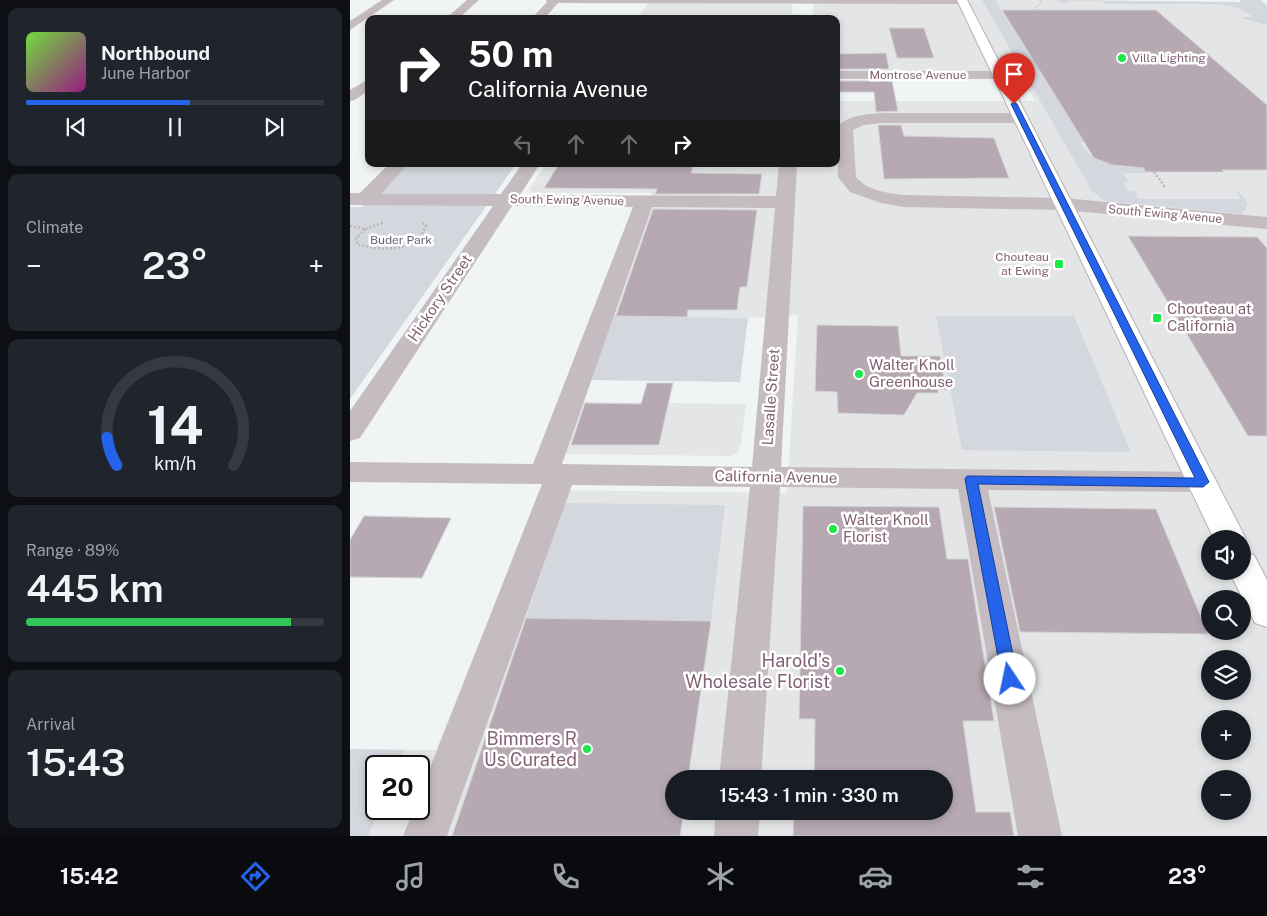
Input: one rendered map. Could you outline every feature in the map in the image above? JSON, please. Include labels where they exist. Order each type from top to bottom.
[{"type":"main road","points":[[962,1],[1226,530]]},
{"type":"main road","points":[[1250,580],[1267,613]]},
{"type":"street","points":[[366,15],[389,0]]},
{"type":"street","points":[[455,15],[474,0]]},
{"type":"street","points":[[540,15],[553,0],[718,0],[804,4],[881,1],[962,1]]},
{"type":"street","points":[[633,11],[640,0]]},
{"type":"street","points":[[350,26],[365,16]]},
{"type":"street","name":"Montrose Avenue","points":[[840,75],[999,75]]},
{"type":"street","points":[[350,97],[365,86]]},
{"type":"street","name":"South Ewing Avenue","points":[[1021,118],[882,118],[852,123],[844,128],[847,177],[856,187],[878,197],[904,201],[1064,204],[1267,223]]},
{"type":"street","points":[[358,199],[395,167]]},
{"type":"street","name":"Hickory Street","points":[[350,432],[529,167]]},
{"type":"street","name":"Lasalle Street","points":[[741,770],[766,477],[788,167]]},
{"type":"street","name":"South Ewing Avenue","points":[[358,199],[784,202]]},
{"type":"street","points":[[425,836],[553,474],[645,201]]},
{"type":"street","name":"California Avenue","points":[[350,472],[1203,482]]},
{"type":"street","points":[[971,479],[1040,836]]},
{"type":"street","points":[[736,836],[737,820]]},
{"type":"path","points":[[1038,10],[1036,7],[1042,3],[1040,0]]},
{"type":"path","points":[[1154,172],[1165,187]]},
{"type":"path","points":[[356,242],[356,239],[365,229],[384,222],[393,221]]},
{"type":"path","points":[[350,243],[356,242],[363,247],[375,248],[404,247],[415,242],[426,230],[426,225],[417,221]]},
{"type":"path","points":[[350,226],[365,229]]},
{"type":"shaded area","points":[[814,0],[1101,0],[1105,3],[1254,4],[1267,17],[1267,836],[350,836],[350,749],[436,750],[540,490],[787,493],[798,315],[748,318],[609,316],[652,193],[532,193],[529,189],[544,167],[840,167],[840,101],[1035,101],[1018,71],[840,71],[840,15],[813,15]]},
{"type":"shaded area","points":[[647,4],[788,4],[793,6],[792,15],[640,15]]},
{"type":"shaded area","points":[[579,402],[746,404],[741,443],[737,453],[729,456],[561,454]]},
{"type":"green space","points":[[982,0],[995,0],[1084,142],[1080,142],[1085,150],[1092,156],[1107,163],[1143,168],[1147,173],[1123,173],[1128,182],[1123,182],[1128,191],[1134,191],[1138,199],[1241,199],[1237,191],[1243,196],[1248,205],[1242,214],[1105,201],[1092,191]]},
{"type":"green space","points":[[1057,0],[1241,2],[1240,0],[1261,0],[1267,6],[1267,25],[1244,19],[1243,17],[1253,17],[1239,8],[1215,4],[1107,4],[1100,1],[1068,1],[1069,3],[1061,3]]},
{"type":"green space","name":"Buder Park","points":[[400,167],[514,167],[350,399],[350,207],[362,207]]},
{"type":"green space","points":[[609,316],[748,318],[740,382],[585,380]]},
{"type":"green space","points":[[936,316],[1074,316],[1131,452],[962,450]]},
{"type":"green space","points":[[565,503],[725,505],[711,621],[526,618]]},
{"type":"green space","points":[[350,749],[404,750],[402,755],[365,755],[365,820],[375,820],[368,836],[350,836]]},
{"type":"building","name":"Villa Lighting","points":[[1002,10],[1156,10],[1267,105],[1267,170],[1145,172],[1144,168],[1112,165],[1094,158]]},
{"type":"building","points":[[889,28],[924,28],[934,58],[897,58]]},
{"type":"building","points":[[886,53],[889,69],[840,69],[840,54]]},
{"type":"building","points":[[840,81],[892,81],[898,111],[876,112],[874,92],[840,92]]},
{"type":"building","points":[[878,125],[901,125],[904,136],[994,138],[1009,178],[884,179]]},
{"type":"building","points":[[557,167],[693,167],[691,173],[762,174],[759,194],[655,194],[657,189],[544,188]]},
{"type":"building","points":[[653,209],[757,210],[747,287],[740,287],[737,310],[688,310],[687,317],[616,316]]},
{"type":"building","points":[[1128,236],[1257,237],[1267,248],[1267,436],[1248,436]]},
{"type":"building","name":"Walter Knoll Greenhouse","points":[[817,325],[898,326],[901,356],[940,356],[946,390],[938,389],[938,393],[917,393],[904,415],[838,413],[837,392],[815,391]]},
{"type":"building","points":[[647,383],[673,383],[659,445],[571,445],[585,403],[641,404]]},
{"type":"building","points":[[803,506],[939,507],[947,559],[968,559],[994,721],[963,721],[976,812],[1010,812],[1014,836],[793,836],[794,820],[953,820],[953,770],[814,770],[815,719],[799,719]]},
{"type":"building","points":[[994,507],[1156,509],[1201,617],[1201,634],[1020,632]]},
{"type":"building","points":[[364,516],[451,518],[422,578],[350,577],[350,540]]},
{"type":"building","points":[[526,618],[711,621],[689,770],[665,770],[665,820],[683,820],[680,836],[452,836]]},
{"type":"place","name":"Villa Lighting","points":[[1122,58]]},
{"type":"place","name":"Chouteau at Ewing","points":[[1059,264]]},
{"type":"place","name":"Chouteau at California","points":[[1157,318]]},
{"type":"place","name":"Walter Knoll Greenhouse","points":[[859,374]]},
{"type":"place","name":"Walter Knoll Florist","points":[[833,529]]},
{"type":"place","name":"Harold's Wholesale Florist","points":[[840,671]]},
{"type":"place","name":"Bimmers R Us Curated","points":[[587,749]]},
{"type":"route","points":[[1010,679],[971,479],[1203,482],[1014,104]]}]
